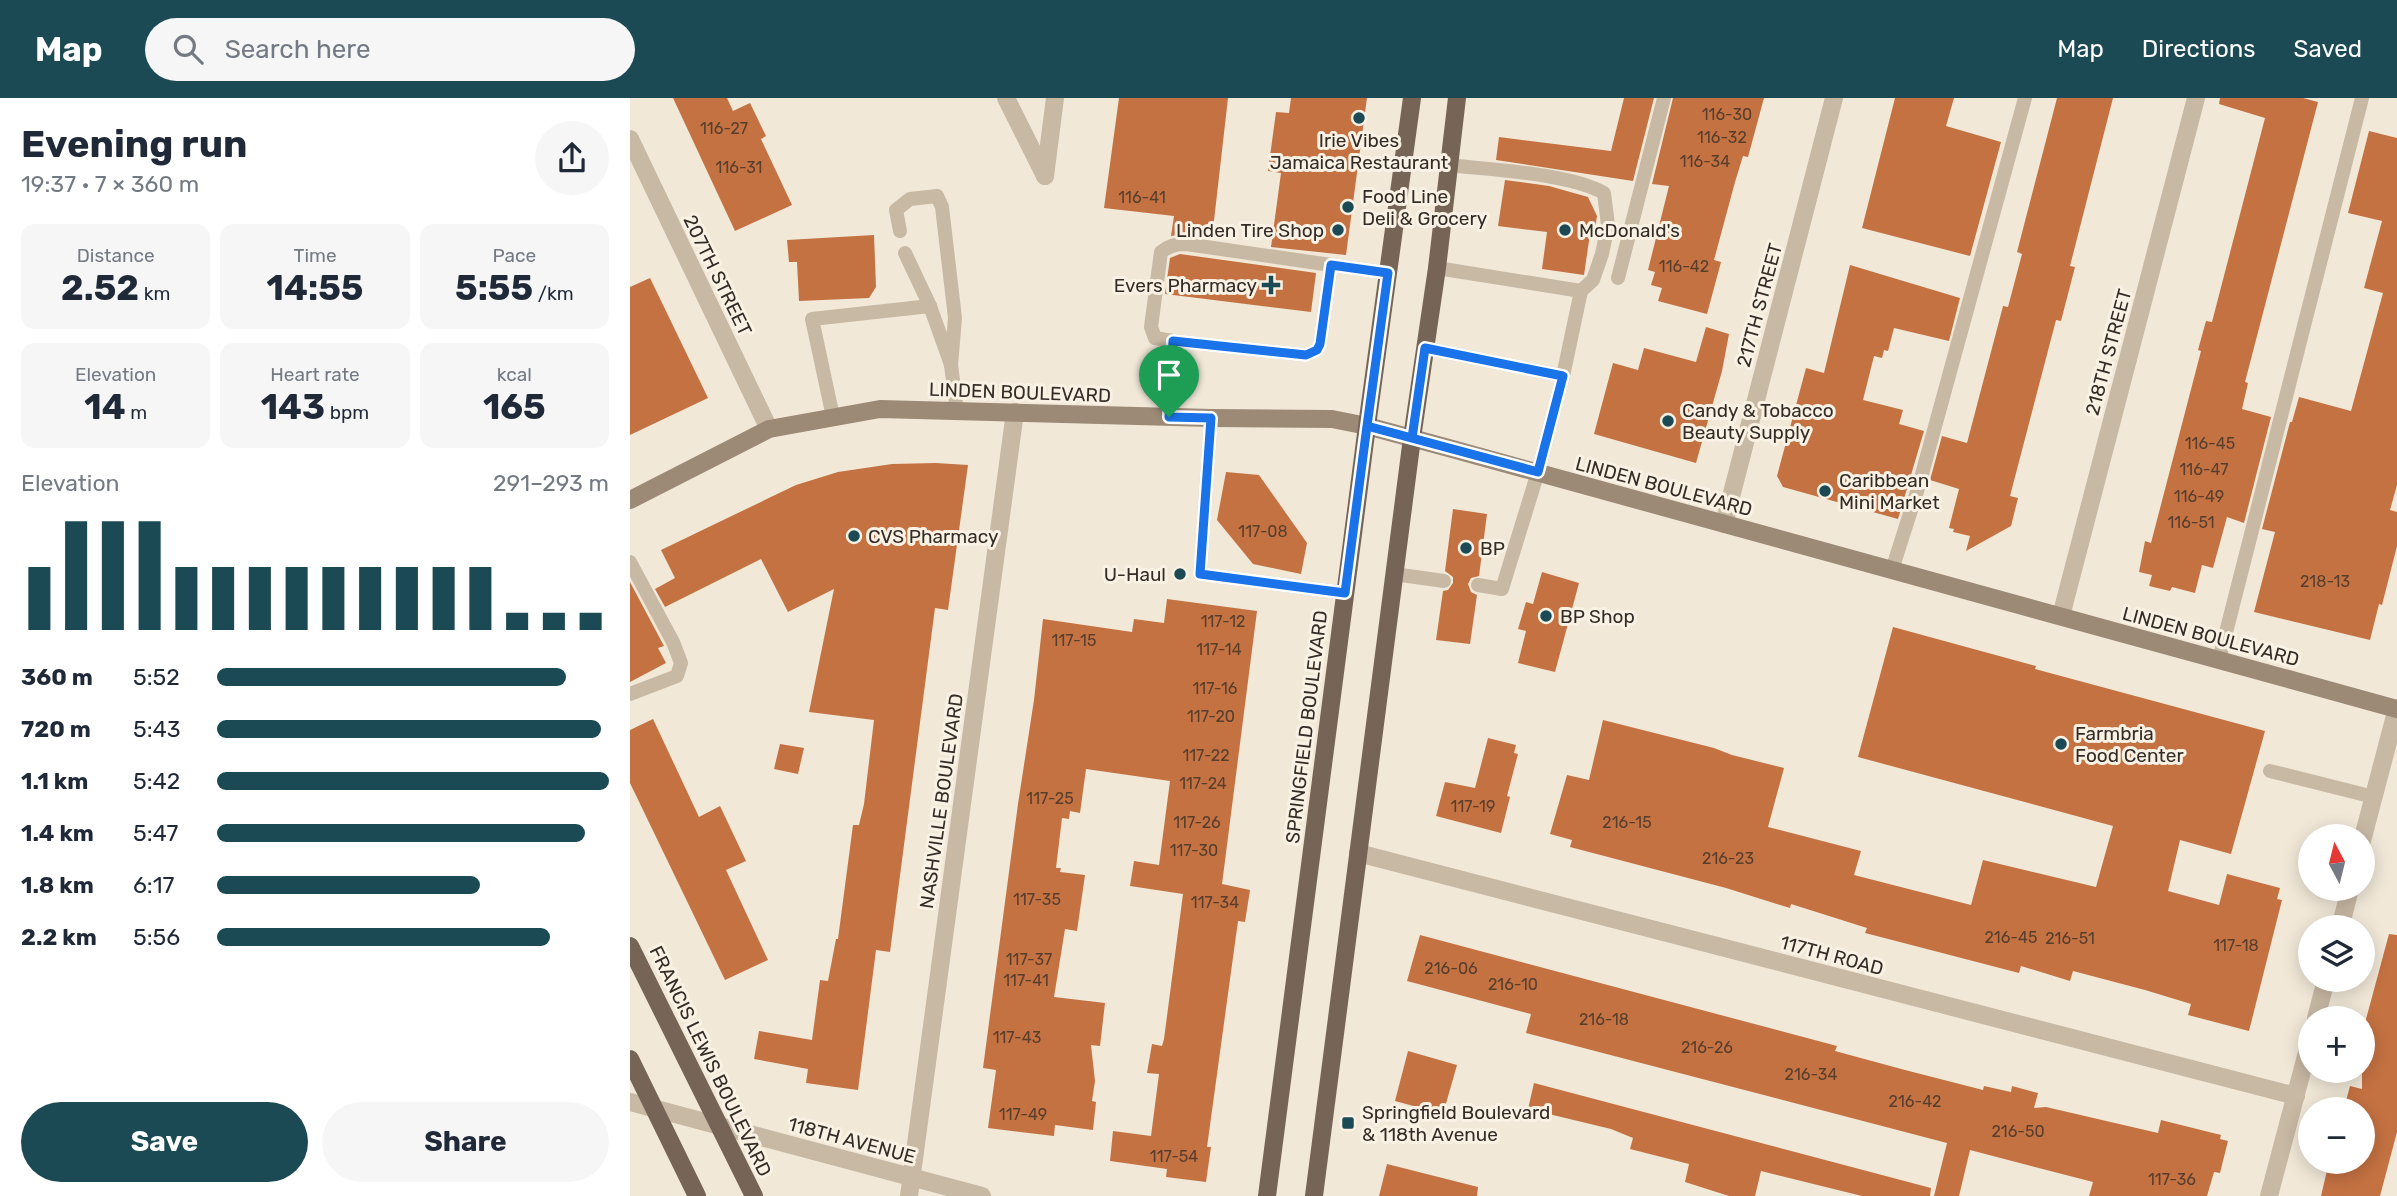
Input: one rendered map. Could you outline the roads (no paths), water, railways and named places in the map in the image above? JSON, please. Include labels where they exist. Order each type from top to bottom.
[{"type":"main road","name":"SPRINGFIELD BOULEVARD","points":[[1267,1196],[1412,98]]},
{"type":"main road","points":[[1314,1196],[1412,438],[1437,268],[1457,98]]},
{"type":"main road","name":"LINDEN BOULEVARD","points":[[630,500],[769,429],[880,409],[1332,419],[1538,472],[2397,708]]},
{"type":"main road","name":"FRANCIS LEWIS BOULEVARD","points":[[630,946],[754,1196]]},
{"type":"main road","points":[[630,1059],[697,1196]]},
{"type":"street","points":[[1006,98],[1045,176],[1055,98]]},
{"type":"street","name":"217TH STREET","points":[[1724,524],[1834,98]]},
{"type":"street","name":"218TH STREET","points":[[2061,616],[2196,98]]},
{"type":"street","name":"207TH STREET","points":[[630,139],[769,429]]},
{"type":"street","name":"NASHVILLE BOULEVARD","points":[[909,1196],[1015,412]]},
{"type":"street","points":[[2367,824],[2397,708]]},
{"type":"street","name":"117TH ROAD","points":[[1358,853],[2295,1096]]},
{"type":"street","points":[[2269,1196],[2299,1083]]},
{"type":"street","name":"118TH AVENUE","points":[[630,1102],[982,1196]]},
{"type":"lane","points":[[1618,278],[1664,98]]},
{"type":"lane","points":[[1892,570],[1919,485],[2025,98]]},
{"type":"lane","points":[[2219,660],[2362,98]]},
{"type":"lane","points":[[1449,165],[1534,174],[1590,185],[1604,192],[1608,225],[1593,280],[1581,290],[1563,376],[1538,472],[1502,589],[1478,585]]},
{"type":"lane","points":[[900,231],[896,210],[911,199],[937,195],[942,207],[956,318],[951,365]]},
{"type":"lane","points":[[1331,265],[1320,344],[1312,353],[1306,355],[1155,338],[1151,327],[1161,252],[1167,248],[1186,244],[1388,273]]},
{"type":"lane","points":[[905,253],[930,306],[951,365],[957,411]]},
{"type":"lane","points":[[1437,268],[1581,290]]},
{"type":"lane","points":[[833,417],[811,319],[930,306]]},
{"type":"lane","points":[[1169,417],[1173,341]]},
{"type":"lane","points":[[1425,348],[1563,376]]},
{"type":"lane","points":[[1211,418],[1200,574],[1345,593]]},
{"type":"lane","points":[[630,562],[673,642],[681,663],[677,676],[630,694]]},
{"type":"lane","points":[[1394,574],[1444,581]]},
{"type":"lane","points":[[2270,771],[2374,797]]},
{"type":"place","name":"Irie Vibes Jamaica Restaurant","points":[[1359,118]]},
{"type":"place","name":"Food Line Deli & Grocery","points":[[1348,207]]},
{"type":"place","name":"Linden Tire Shop","points":[[1338,230]]},
{"type":"place","name":"McDonald's","points":[[1565,230]]},
{"type":"place","name":"Evers Pharmacy","points":[[1271,285]]},
{"type":"place","name":"Candy & Tobacco Beauty Supply","points":[[1668,421]]},
{"type":"place","name":"Caribbean Mini Market","points":[[1825,491]]},
{"type":"place","name":"CVS Pharmacy","points":[[854,536]]},
{"type":"place","name":"BP","points":[[1466,548]]},
{"type":"place","name":"U-Haul","points":[[1180,574]]},
{"type":"place","name":"BP Shop","points":[[1546,616]]},
{"type":"place","name":"Farmbria Food Center","points":[[2061,744]]},
{"type":"place","name":"Springfield Boulevard & 118th Avenue","points":[[1348,1123]]}]
